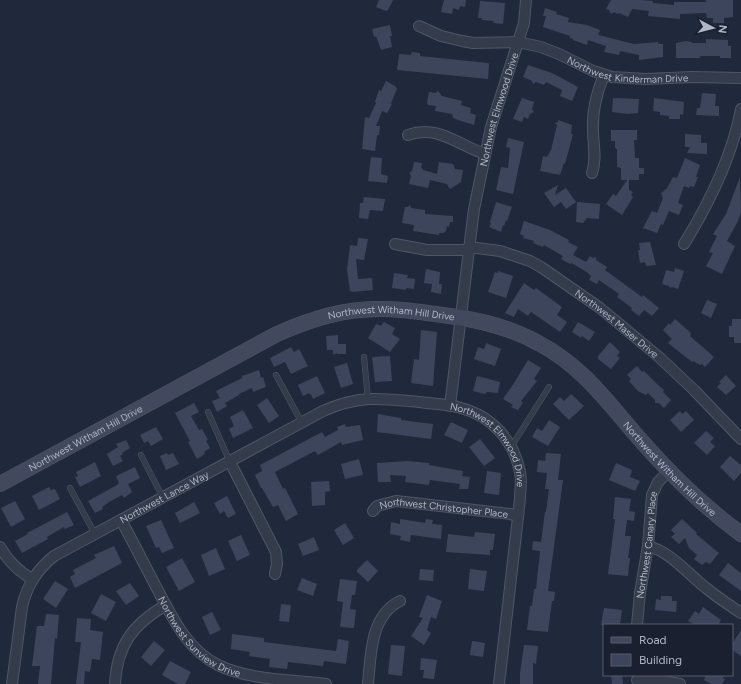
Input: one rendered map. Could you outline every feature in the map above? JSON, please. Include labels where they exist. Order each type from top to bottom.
[{"type":"street","name":"Northwest Elmwood Drive","points":[[500,684],[518,515],[520,473],[517,459],[511,447],[490,421],[470,410],[450,406],[474,209],[491,126],[524,23],[526,0]]},
{"type":"street","name":"Northwest Kinderman Drive","points":[[419,26],[441,36],[473,43],[518,42],[541,47],[604,75],[619,78],[646,80],[692,77],[741,78]]},
{"type":"street","points":[[592,173],[594,164],[593,117],[598,90],[604,75]]},
{"type":"street","points":[[684,244],[716,186],[728,155],[741,109]]},
{"type":"street","points":[[408,135],[418,131],[435,132],[485,154]]},
{"type":"street","name":"Northwest Maser Drive","points":[[395,244],[427,250],[469,249],[500,251],[530,261],[541,267],[634,334],[694,390],[741,439]]},
{"type":"street","name":"Northwest Witham Hill Drive","points":[[0,484],[264,341],[295,326],[333,314],[358,310],[393,310],[461,317],[488,322],[520,333],[566,360],[591,382],[637,436],[694,496],[741,534]]},
{"type":"street","name":"Northwest Lance Way","points":[[32,579],[54,556],[302,422],[335,406],[353,401],[382,398],[450,406]]},
{"type":"street","points":[[230,462],[276,552],[278,564],[275,574]]},
{"type":"street","name":"Northwest Canary Place","points":[[637,624],[640,593],[648,546],[652,495],[658,482],[669,471]]},
{"type":"street","name":"Northwest Christopher Place","points":[[373,511],[377,506],[396,501],[518,515]]},
{"type":"street","name":"Northwest Sunview Drive","points":[[121,520],[166,605],[183,633],[194,647],[206,658],[233,671],[252,676],[326,684]]},
{"type":"street","points":[[648,546],[655,547],[670,557],[706,588],[741,613]]},
{"type":"street","points":[[0,547],[12,564],[32,579],[22,607],[12,684]]},
{"type":"street","points":[[368,684],[377,624],[390,607],[400,601]]},
{"type":"street","points":[[115,684],[118,658],[128,637],[147,617],[166,605]]},
{"type":"street","points":[[637,680],[657,680],[680,684]]},
{"type":"lane","points":[[364,357],[368,399]]},
{"type":"lane","points":[[276,375],[302,422]]},
{"type":"lane","points":[[511,447],[549,387]]},
{"type":"lane","points":[[208,412],[230,462]]},
{"type":"lane","points":[[141,454],[163,498]]},
{"type":"lane","points":[[70,488],[95,534]]},
{"type":"building","points":[[379,0],[393,0],[386,11],[376,7]]},
{"type":"building","points":[[444,0],[466,0],[465,7],[460,6],[459,10],[453,8],[452,14],[441,12]]},
{"type":"building","points":[[611,0],[653,1],[653,3],[674,5],[674,2],[733,0],[733,17],[724,18],[724,23],[713,23],[713,18],[707,18],[706,13],[680,14],[680,19],[648,16],[649,11],[632,9],[628,17],[614,12],[611,14],[609,10],[606,9]]},
{"type":"building","points":[[480,1],[505,3],[503,24],[493,23],[494,21],[482,20],[482,18],[478,18]]},
{"type":"building","points":[[545,8],[557,12],[556,14],[569,18],[568,22],[587,25],[600,30],[598,35],[634,44],[658,42],[659,44],[663,44],[663,57],[639,60],[639,55],[620,51],[619,55],[604,52],[606,46],[588,40],[587,45],[573,40],[570,36],[543,27],[546,16],[543,16]]},
{"type":"building","points":[[390,25],[392,47],[381,50],[376,36],[374,37],[372,29]]},
{"type":"building","points":[[706,39],[728,40],[728,46],[731,46],[731,58],[720,58],[720,56],[700,56],[700,58],[676,58],[676,43],[686,41],[692,43],[706,43]]},
{"type":"building","points":[[412,52],[420,53],[420,56],[488,63],[488,79],[397,70],[399,54],[411,55]]},
{"type":"building","points":[[528,65],[552,73],[578,87],[572,101],[560,96],[562,90],[546,82],[544,85],[536,82],[533,84],[532,81],[523,77]]},
{"type":"building","points":[[386,81],[395,86],[397,89],[391,103],[392,104],[387,113],[382,111],[376,126],[380,126],[375,151],[362,149],[365,117],[369,118],[376,103],[375,101],[379,90],[381,91]]},
{"type":"building","points":[[438,91],[442,96],[462,101],[461,105],[471,108],[470,113],[476,115],[474,125],[453,118],[452,114],[435,111],[436,106],[428,105],[427,102],[429,92],[435,93]]},
{"type":"building","points":[[702,93],[716,94],[715,106],[719,106],[719,116],[696,115],[697,108],[700,108]]},
{"type":"building","points":[[522,98],[534,102],[532,109],[534,112],[530,114],[528,119],[524,117],[522,122],[513,119]]},
{"type":"building","points":[[613,98],[639,99],[638,113],[627,114],[612,112]]},
{"type":"building","points":[[654,98],[684,102],[683,115],[680,114],[680,119],[669,119],[669,116],[660,115],[660,112],[653,111]]},
{"type":"building","points":[[558,120],[572,125],[571,134],[573,134],[565,164],[564,163],[560,175],[540,171],[543,156],[547,157],[551,150],[557,125],[555,123],[558,122]]},
{"type":"building","points":[[611,130],[637,130],[637,140],[634,140],[635,158],[639,158],[639,168],[644,168],[644,174],[639,174],[639,180],[629,180],[629,190],[633,192],[631,195],[633,197],[622,215],[606,204],[613,194],[616,196],[627,180],[621,180],[621,168],[617,167],[617,149],[615,148],[615,141],[611,141]]},
{"type":"building","points":[[685,134],[701,135],[701,143],[707,143],[707,154],[687,153],[690,147],[685,147]]},
{"type":"building","points":[[508,138],[524,142],[513,194],[496,190],[501,167],[508,168],[510,148],[506,147]]},
{"type":"building","points":[[371,157],[382,158],[381,174],[388,176],[387,183],[368,181]]},
{"type":"building","points":[[685,158],[700,165],[696,177],[698,177],[694,187],[690,186],[689,188],[684,186],[678,203],[683,205],[679,215],[669,211],[663,225],[661,224],[657,233],[643,228],[652,211],[657,213],[663,198],[661,193],[665,189],[666,190],[673,177],[677,178]]},
{"type":"building","points":[[414,162],[422,163],[421,168],[423,170],[437,174],[439,162],[453,164],[455,169],[463,170],[461,182],[450,189],[447,184],[430,180],[428,188],[409,184],[411,176],[409,173],[412,171]]},
{"type":"building","points":[[740,177],[741,212],[738,221],[727,241],[735,246],[722,274],[706,266],[713,253],[709,252],[717,236],[713,234],[726,214]]},
{"type":"building","points":[[558,185],[555,195],[566,188],[576,202],[566,209],[561,202],[554,207],[544,193]]},
{"type":"building","points":[[364,197],[385,199],[383,211],[370,210],[368,219],[359,218],[360,203],[363,203]]},
{"type":"building","points":[[496,202],[512,207],[501,232],[489,227]]},
{"type":"building","points":[[577,202],[600,204],[599,219],[587,218],[583,223],[576,222]]},
{"type":"building","points":[[410,205],[411,208],[425,210],[425,214],[453,216],[453,222],[450,222],[446,231],[439,233],[439,235],[413,231],[414,225],[402,223],[405,207]]},
{"type":"building","points":[[524,221],[550,230],[569,240],[568,242],[578,247],[573,255],[586,262],[590,256],[593,258],[596,257],[596,260],[607,267],[605,270],[642,297],[643,295],[659,308],[652,316],[644,310],[639,316],[631,310],[632,308],[617,297],[619,294],[599,280],[597,284],[589,280],[591,276],[588,273],[561,259],[563,256],[544,245],[543,247],[533,243],[534,241],[523,238],[524,236],[520,234]]},
{"type":"building","points":[[358,238],[368,239],[364,260],[356,259],[358,279],[372,278],[373,290],[353,292],[350,291],[347,270],[350,245],[357,246]]},
{"type":"building","points":[[650,242],[656,265],[646,266],[645,262],[640,263],[638,250],[640,250],[639,243]]},
{"type":"building","points":[[675,268],[684,271],[678,289],[672,287],[670,288],[669,286],[662,284],[666,270],[674,272]]},
{"type":"building","points":[[426,269],[440,272],[439,284],[442,284],[441,294],[431,292],[432,284],[424,283]]},
{"type":"building","points":[[498,271],[513,276],[506,298],[488,292],[495,272],[498,273]]},
{"type":"building","points":[[394,273],[408,275],[407,278],[415,279],[414,289],[406,288],[406,290],[392,288]]},
{"type":"building","points":[[524,283],[534,290],[536,288],[562,307],[557,315],[567,322],[560,332],[531,312],[528,316],[518,309],[514,317],[505,313]]},
{"type":"building","points":[[707,300],[717,304],[711,318],[701,313]]},
{"type":"building","points":[[675,319],[691,333],[690,336],[714,357],[705,367],[702,364],[700,365],[693,361],[692,362],[668,343],[672,339],[663,330]]},
{"type":"building","points":[[732,319],[741,319],[741,343],[734,343],[734,337],[729,337],[729,326],[732,326]]},
{"type":"building","points":[[384,322],[395,328],[392,334],[400,339],[390,352],[368,338],[376,324],[381,326]]},
{"type":"building","points":[[578,322],[595,332],[589,341],[572,332]]},
{"type":"building","points":[[421,330],[437,332],[433,386],[411,383],[414,359],[419,360]]},
{"type":"building","points":[[338,335],[338,344],[346,344],[346,354],[337,353],[333,355],[333,350],[327,350],[326,336]]},
{"type":"building","points":[[610,342],[620,352],[617,356],[620,358],[611,369],[598,359],[598,356]]},
{"type":"building","points":[[486,343],[501,349],[495,366],[474,359],[478,347],[484,349]]},
{"type":"building","points":[[291,347],[294,352],[299,349],[308,366],[291,374],[285,362],[274,367],[270,358]]},
{"type":"building","points":[[390,356],[392,381],[375,382],[372,357]]},
{"type":"building","points":[[528,360],[541,368],[534,379],[537,381],[521,401],[523,403],[518,410],[511,407],[513,405],[503,399]]},
{"type":"building","points":[[347,363],[353,384],[341,388],[334,367]]},
{"type":"building","points":[[637,366],[664,390],[663,392],[671,400],[664,408],[659,403],[655,403],[655,400],[648,393],[646,395],[638,391],[629,381],[631,379],[627,375]]},
{"type":"building","points":[[259,370],[266,387],[253,392],[252,388],[239,394],[225,403],[227,406],[217,412],[212,401],[220,398],[216,391],[242,378],[242,376]]},
{"type":"building","points":[[726,375],[736,386],[726,395],[717,387],[721,383],[719,382]]},
{"type":"building","points":[[317,376],[325,393],[313,399],[309,393],[303,396],[298,385]]},
{"type":"building","points":[[477,376],[500,382],[498,393],[487,392],[485,394],[473,391]]},
{"type":"building","points":[[571,394],[584,406],[569,420],[553,404],[560,397],[564,401]]},
{"type":"building","points":[[267,398],[279,416],[269,423],[257,405]]},
{"type":"building","points":[[194,403],[199,412],[191,416],[199,430],[202,429],[208,440],[206,441],[210,448],[204,452],[205,454],[197,459],[188,442],[190,441],[175,413]]},
{"type":"building","points":[[243,410],[253,428],[233,438],[229,429],[234,426],[230,417]]},
{"type":"building","points":[[680,411],[682,414],[686,411],[694,420],[681,432],[670,420]]},
{"type":"building","points":[[378,414],[401,418],[401,420],[433,424],[431,439],[377,432]]},
{"type":"building","points":[[549,420],[560,427],[548,446],[532,437],[537,428],[542,431]]},
{"type":"building","points":[[451,422],[468,430],[462,443],[444,435]]},
{"type":"building","points":[[345,424],[346,427],[360,425],[363,440],[342,445],[341,442],[318,455],[315,451],[275,472],[298,514],[286,521],[278,505],[273,507],[261,488],[255,475],[262,471],[260,465],[322,432],[325,437],[338,430],[337,427]]},
{"type":"building","points":[[156,427],[163,439],[151,446],[148,441],[144,443],[140,435]]},
{"type":"building","points":[[706,431],[714,438],[710,442],[715,446],[707,455],[694,443]]},
{"type":"building","points":[[480,439],[495,458],[484,466],[469,447]]},
{"type":"building","points":[[126,440],[130,448],[120,456],[123,461],[113,466],[107,454],[118,447],[116,444]]},
{"type":"building","points":[[167,453],[168,455],[173,453],[179,464],[166,470],[160,456]]},
{"type":"building","points":[[546,453],[561,454],[558,480],[563,480],[548,591],[555,592],[554,601],[552,601],[548,632],[527,630],[530,606],[532,606],[534,589],[536,589],[540,551],[532,550],[533,541],[541,542],[549,489],[545,489],[547,473],[537,472],[538,460],[545,461]]},
{"type":"building","points":[[730,456],[741,465],[741,473],[734,481],[720,467]]},
{"type":"building","points":[[359,459],[363,475],[345,479],[341,464]]},
{"type":"building","points":[[408,461],[429,463],[429,465],[463,471],[462,476],[470,477],[468,489],[459,489],[460,484],[430,480],[429,485],[405,482],[406,476],[390,475],[391,482],[378,482],[377,463]]},
{"type":"building","points":[[95,462],[101,476],[80,487],[75,477],[78,476],[76,472]]},
{"type":"building","points":[[616,463],[632,470],[630,477],[640,481],[635,491],[609,480]]},
{"type":"building","points":[[135,467],[140,478],[128,484],[132,492],[124,498],[122,495],[109,502],[102,507],[103,509],[95,513],[88,501],[117,485],[119,483],[116,477],[118,475]]},
{"type":"building","points":[[487,471],[501,473],[499,495],[484,493]]},
{"type":"building","points":[[329,481],[330,491],[325,492],[325,505],[312,506],[311,482]]},
{"type":"building","points":[[49,487],[51,490],[55,489],[60,499],[39,510],[32,496]]},
{"type":"building","points":[[227,496],[236,514],[228,518],[224,511],[220,514],[214,503]]},
{"type":"building","points":[[615,497],[631,499],[629,511],[635,512],[634,521],[627,520],[625,536],[631,536],[628,558],[630,558],[628,576],[608,574],[615,519],[613,519]]},
{"type":"building","points":[[15,501],[25,519],[11,527],[1,508]]},
{"type":"building","points":[[194,502],[200,513],[180,523],[175,513]]},
{"type":"building","points":[[67,512],[74,525],[65,529],[64,527],[47,537],[48,539],[22,553],[15,541]]},
{"type":"building","points":[[400,519],[425,523],[426,519],[433,520],[432,524],[442,525],[441,539],[411,535],[410,542],[400,540],[401,536],[390,534],[391,522],[400,524]]},
{"type":"building","points":[[682,519],[697,533],[696,534],[719,553],[710,564],[706,562],[702,565],[694,559],[697,555],[689,548],[685,538],[679,544],[671,537],[675,534],[671,530]]},
{"type":"building","points":[[161,520],[174,548],[162,553],[159,547],[156,548],[146,526]]},
{"type":"building","points":[[345,523],[354,538],[343,545],[334,530]]},
{"type":"building","points":[[475,532],[495,534],[493,550],[490,550],[490,555],[446,552],[448,534],[474,537]]},
{"type":"building","points":[[241,535],[250,555],[237,561],[228,541]]},
{"type":"building","points":[[314,537],[319,550],[303,556],[298,544]]},
{"type":"building","points":[[114,546],[122,563],[75,588],[70,577],[75,574],[73,570],[96,558],[94,555]]},
{"type":"building","points":[[216,548],[225,569],[209,576],[201,555]]},
{"type":"building","points":[[182,558],[195,582],[179,591],[166,567]]},
{"type":"building","points":[[367,560],[378,571],[368,582],[357,572],[357,570]]},
{"type":"building","points":[[728,563],[741,573],[741,591],[719,575]]},
{"type":"building","points":[[420,569],[434,570],[433,581],[419,580]]},
{"type":"building","points":[[470,569],[487,571],[484,591],[468,589]]},
{"type":"building","points":[[302,578],[317,584],[313,596],[297,590]]},
{"type":"building","points":[[340,579],[357,581],[355,595],[352,595],[350,609],[356,610],[354,628],[340,627],[343,602],[337,601]]},
{"type":"building","points":[[55,581],[68,589],[56,608],[43,599]]},
{"type":"building","points":[[130,583],[139,596],[126,605],[116,591]]},
{"type":"building","points":[[101,594],[116,602],[106,621],[91,613]]},
{"type":"building","points":[[427,595],[442,601],[436,619],[431,617],[427,630],[431,633],[424,645],[411,636],[423,618],[419,617]]},
{"type":"building","points":[[661,596],[671,596],[672,601],[677,601],[676,612],[655,610],[656,599],[661,600]]},
{"type":"building","points":[[281,604],[291,605],[289,622],[279,621]]},
{"type":"building","points":[[703,607],[721,620],[719,624],[693,624],[688,621],[695,611],[699,614]]},
{"type":"building","points":[[604,608],[622,610],[620,624],[601,625]]},
{"type":"building","points":[[212,612],[221,630],[210,635],[202,617]]},
{"type":"building","points":[[46,614],[59,615],[57,639],[55,638],[51,684],[38,684],[40,666],[32,666],[37,626],[44,626]]},
{"type":"building","points":[[77,618],[91,619],[90,630],[103,632],[100,660],[92,659],[90,672],[85,671],[84,684],[76,684],[81,642],[75,642]]},
{"type":"building","points":[[741,630],[741,656],[733,651],[733,642]]},
{"type":"building","points":[[232,634],[264,638],[264,642],[336,651],[338,639],[349,641],[346,664],[324,661],[323,666],[288,662],[287,669],[269,667],[270,659],[249,656],[250,652],[231,649]]},
{"type":"building","points":[[154,641],[165,650],[151,666],[141,657]]},
{"type":"building","points":[[472,641],[485,643],[483,657],[470,655]]},
{"type":"building","points":[[391,645],[405,646],[402,676],[388,674]]},
{"type":"building","points":[[524,645],[538,646],[536,664],[533,663],[533,684],[520,684]]},
{"type":"building","points":[[421,658],[437,660],[434,679],[423,678],[424,670],[420,670]]},
{"type":"building","points":[[170,661],[191,672],[185,684],[178,684],[162,675]]},
{"type":"building","points":[[611,676],[622,676],[623,684],[612,684]]},
{"type":"building","points":[[706,676],[724,676],[723,678],[725,679],[722,684],[711,684],[704,680]]}]
